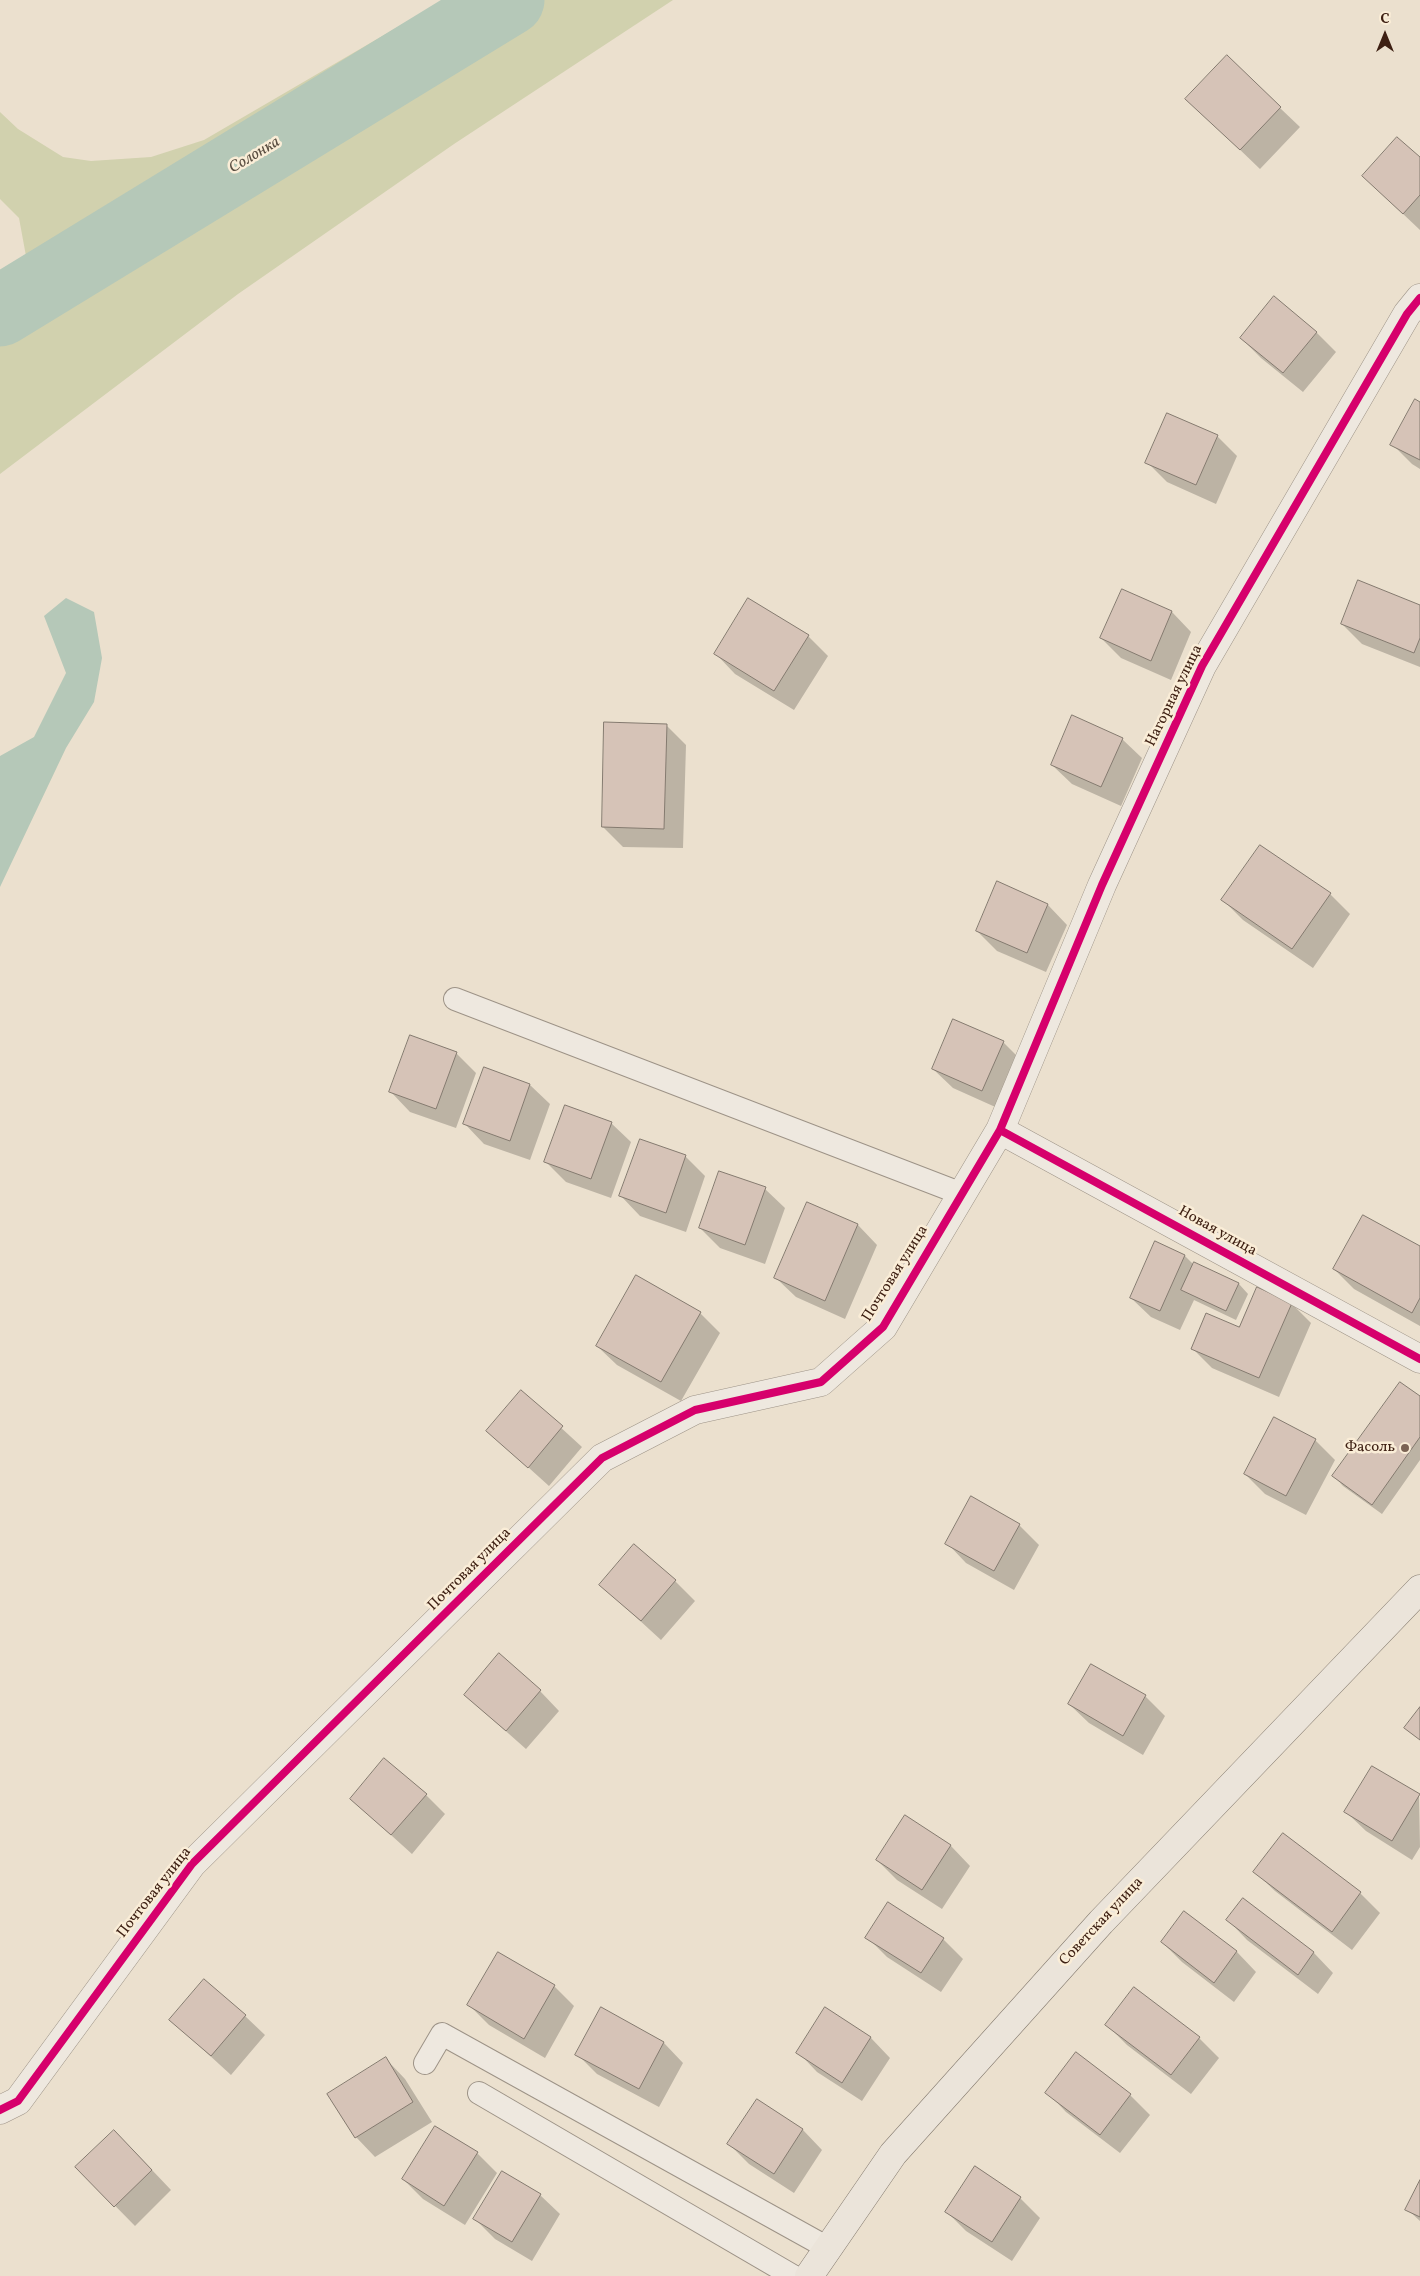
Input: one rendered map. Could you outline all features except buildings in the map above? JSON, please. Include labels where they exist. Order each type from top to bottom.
[{"type":"main road","name":"Советская улица","points":[[809,2276],[893,2154],[1101,1922],[1420,1590]]},
{"type":"street","name":"Нагорная улица","points":[[1000,1130],[1102,885],[1202,666],[1407,314],[1420,298]]},
{"type":"street","name":"Почтовая улица","points":[[0,2110],[18,2101],[192,1864],[602,1458],[695,1410],[821,1382],[883,1326],[1000,1130]]},
{"type":"street","name":"Новая улица","points":[[1000,1130],[1420,1359]]},
{"type":"lane","points":[[455,999],[962,1194]]},
{"type":"lane","points":[[425,2063],[442,2034],[828,2248]]},
{"type":"lane","points":[[479,2093],[793,2276]]},
{"type":"shaded area","points":[[444,0],[673,0],[454,144],[238,294],[0,474],[0,310],[19,291],[28,267],[19,218],[0,199],[0,112],[18,129],[63,157],[91,161],[151,157],[204,140]]},
{"type":"shaded area","points":[[66,598],[94,612],[102,658],[94,702],[66,748],[0,887],[0,756],[34,737],[66,673],[44,616]]},
{"type":"waterway","name":"Солонка","points":[[0,311],[509,0]]},
{"type":"cycle path","points":[[0,2110],[18,2101],[192,1864],[602,1458],[695,1410],[821,1382],[883,1327],[1000,1130],[1102,885],[1202,666],[1407,314],[1420,298]]},
{"type":"cycle path","points":[[1000,1130],[1420,1359]]},
{"type":"place","name":"Фасоль","points":[[1405,1448]]}]
